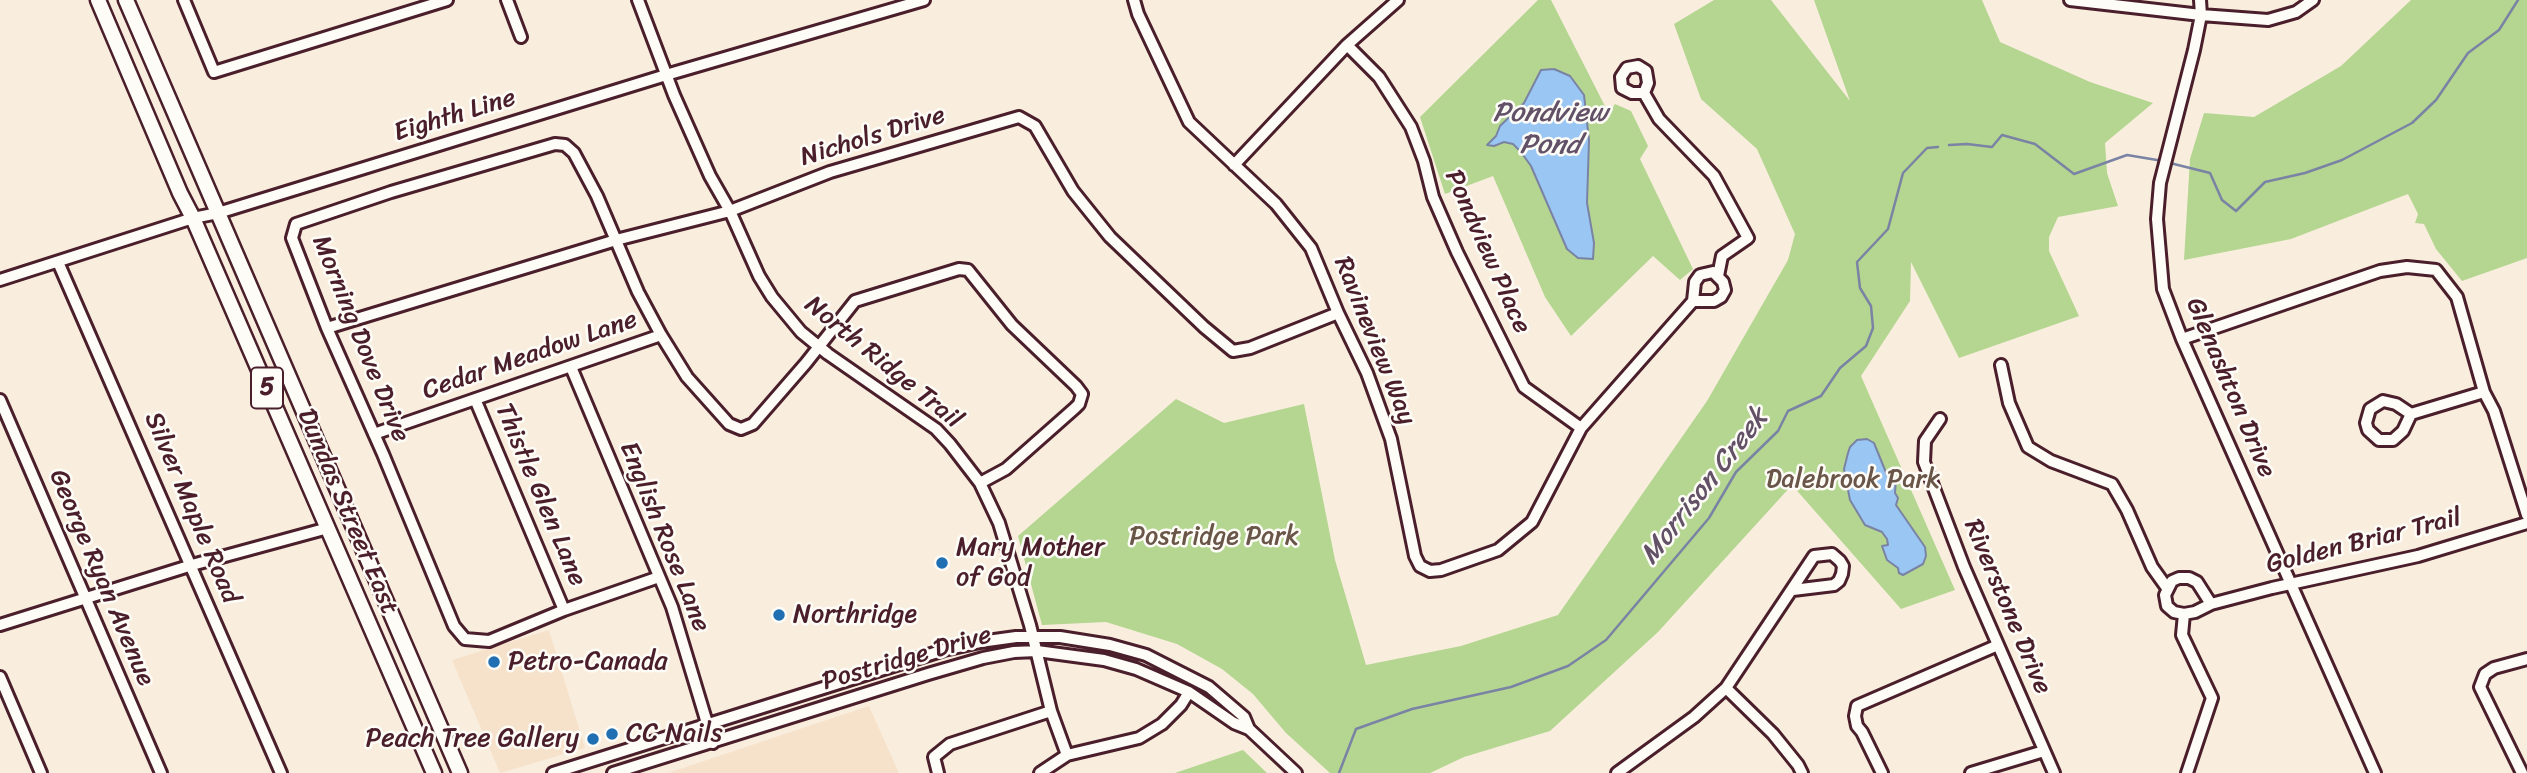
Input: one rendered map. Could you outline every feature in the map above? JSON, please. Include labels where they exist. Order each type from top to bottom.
[{"type":"main road","name":"Dundas Street East","points":[[99,0],[180,193],[434,773]]},
{"type":"main road","name":"Dundas Street East","points":[[126,0],[460,773]]},
{"type":"street","points":[[184,0],[214,72],[447,0]]},
{"type":"street","points":[[507,0],[521,37]]},
{"type":"street","name":"North Ridge Trail","points":[[638,0],[666,75],[710,176],[772,298],[819,347],[929,424],[950,444],[980,483],[999,523],[1033,636],[1051,711],[1067,755]]},
{"type":"street","name":"Eighth Line","points":[[0,280],[193,218],[218,213],[666,75],[924,0]]},
{"type":"street","name":"Ravineview Way","points":[[1134,0],[1138,14],[1189,122],[1276,204],[1311,248],[1367,373],[1391,439],[1415,556],[1420,566],[1430,571],[1441,570],[1498,550],[1532,522],[1581,428],[1693,301],[1695,282],[1700,275],[1713,272],[1718,276]]},
{"type":"street","points":[[1234,165],[1348,45],[1398,0]]},
{"type":"street","points":[[2070,0],[2267,20],[2296,12],[2314,0]]},
{"type":"street","name":"Glenashton Drive","points":[[2200,0],[2201,15],[2160,183],[2157,227],[2163,289],[2182,339],[2289,584],[2375,773]]},
{"type":"street","name":"Pondview Place","points":[[1348,45],[1379,77],[1411,127],[1438,208],[1524,387],[1581,428]]},
{"type":"street","points":[[1644,93],[1659,120],[1714,176],[1748,238],[1723,256],[1718,276],[1725,290],[1721,297],[1714,301],[1693,301]]},
{"type":"street","name":"Nichols Drive","points":[[327,328],[615,240],[730,211],[830,172],[1019,117],[1035,126],[1073,191],[1110,237],[1204,327],[1233,351],[1250,348],[1338,313]]},
{"type":"street","name":"Morning Dove Drive","points":[[615,240],[597,196],[574,153],[562,144],[299,221],[292,237],[327,328],[454,626],[465,639],[489,641],[564,610],[659,577]]},
{"type":"street","points":[[615,240],[661,335],[687,377],[730,424],[741,429],[753,424],[819,347],[849,307],[858,300],[959,269],[972,272],[1012,325],[1082,394],[1079,404],[1006,469],[980,483]]},
{"type":"street","name":"Silver Maple Road","points":[[58,262],[282,773]]},
{"type":"street","points":[[2182,339],[2380,271],[2407,267],[2435,270],[2456,297],[2484,392],[2494,411],[2527,516]]},
{"type":"street","name":"Cedar Meadow Lane","points":[[374,434],[661,335]]},
{"type":"street","points":[[2001,365],[2008,402],[2028,447],[2051,461],[2112,484],[2127,510],[2152,567],[2167,588]]},
{"type":"street","name":"English Rose Lane","points":[[571,367],[672,607],[713,743]]},
{"type":"street","points":[[2411,414],[2484,392]]},
{"type":"street","name":"Thistle Glen Lane","points":[[475,399],[564,610]]},
{"type":"street","name":"George Ryan Avenue","points":[[0,400],[161,773]]},
{"type":"street","name":"Riverstone Drive","points":[[1940,419],[1925,441],[1924,462],[1964,567],[2054,773]]},
{"type":"street","name":"Golden Briar Trail","points":[[2184,614],[2211,604],[2289,584],[2418,556],[2527,523]]},
{"type":"street","points":[[0,625],[192,565],[328,528]]},
{"type":"street","points":[[1616,773],[1694,717],[1726,688],[1814,556],[1832,554],[1843,566],[1839,581],[1834,585],[1793,590]]},
{"type":"street","points":[[2187,773],[2212,698],[2185,645],[2182,635],[2184,614],[2174,612],[2167,606],[2165,595],[2172,581],[2189,578],[2197,583],[2211,604]]},
{"type":"street","name":"Postridge Drive","points":[[553,773],[944,650],[981,642],[1033,636],[1098,643],[1146,655],[1209,687],[1244,717],[1249,729]]},
{"type":"street","points":[[1882,773],[1863,732],[1857,726],[1857,706],[1998,645]]},
{"type":"street","name":"Postridge Drive","points":[[613,773],[971,662],[1014,652],[1037,651],[1104,660],[1136,669],[1189,692],[1234,723],[1249,729],[1296,773]]},
{"type":"street","points":[[2522,773],[2480,687],[2485,674],[2494,668],[2527,659]]},
{"type":"street","points":[[0,677],[41,773]]},
{"type":"street","points":[[1726,688],[1773,734],[1802,773]]},
{"type":"street","points":[[1040,773],[1067,755],[1139,738],[1162,724],[1181,705],[1189,692]]},
{"type":"street","points":[[938,773],[934,757],[950,744],[1051,711]]},
{"type":"street","points":[[1971,773],[2044,751]]},
{"type":"shaded area","points":[[549,630],[585,748],[500,773],[452,660]]},
{"type":"shaded area","points":[[869,706],[899,773],[668,773]]},
{"type":"green space","points":[[1538,0],[1551,0],[1609,114],[1615,104],[1631,111],[1648,146],[1640,159],[1693,269],[1680,280],[1653,256],[1571,336],[1545,297],[1493,176],[1445,194],[1420,117]]},
{"type":"green space","points":[[1714,0],[1771,0],[1850,101],[1814,0],[1982,0],[2000,42],[2090,82],[2153,103],[2105,143],[2107,173],[2118,206],[2058,217],[2049,237],[2049,251],[2079,316],[1959,358],[1911,262],[1910,301],[1861,376],[1955,590],[1901,609],[1792,485],[1658,632],[1550,731],[1464,757],[1430,773],[1330,773],[1286,733],[1253,694],[1222,669],[1177,644],[1106,622],[1042,625],[1018,536],[1176,399],[1224,423],[1304,404],[1335,560],[1366,665],[1461,646],[1558,615],[1707,401],[1788,260],[1795,234],[1757,149],[1701,99],[1674,24]]},
{"type":"green space","points":[[2411,0],[2527,0],[2527,258],[2462,281],[2436,249],[2424,224],[2415,223],[2418,214],[2408,194],[2291,239],[2184,260],[2190,159],[2204,113],[2254,117],[2341,66]]},
{"type":"green space","points":[[1243,750],[1267,773],[1175,773]]},
{"type":"water","name":"Pondview Pond","points":[[1554,69],[1570,76],[1584,95],[1589,140],[1587,203],[1594,243],[1593,259],[1578,258],[1567,249],[1531,166],[1521,152],[1513,144],[1504,142],[1494,146],[1487,145],[1496,136],[1500,126],[1524,103],[1541,70]]},
{"type":"water","points":[[1867,439],[1874,443],[1887,475],[1896,479],[1896,505],[1925,547],[1923,564],[1903,575],[1887,560],[1882,546],[1888,545],[1887,539],[1882,532],[1865,525],[1850,500],[1844,469],[1848,453],[1857,440]]},
{"type":"waterway","name":"Morrison Creek","points":[[2170,163],[2210,173],[2222,200],[2236,211],[2265,182],[2305,173],[2342,160],[2412,123],[2436,100],[2468,53],[2499,30],[2518,0]]},
{"type":"waterway","name":"Morrison Creek","points":[[1949,145],[1992,147],[2002,135],[2035,144],[2074,174],[2127,155],[2163,161]]},
{"type":"waterway","name":"Morrison Creek","points":[[1339,773],[1356,729],[1412,709],[1511,687],[1568,666],[1606,640],[1709,518],[1736,472],[1778,431],[1788,411],[1821,396],[1840,368],[1866,346],[1873,328],[1871,306],[1860,288],[1857,262],[1888,229],[1903,173],[1927,148],[1938,147]]},
{"type":"place","name":"Mary Mother of God","points":[[942,563]]},
{"type":"place","name":"Northridge","points":[[779,615]]},
{"type":"place","name":"Petro-Canada","points":[[494,662]]},
{"type":"place","name":"CC Nails","points":[[612,734]]},
{"type":"place","name":"Peach Tree Gallery","points":[[593,739]]},
{"type":"park label","name":"Dalebrook Park","points":[[1853,480]]},
{"type":"park label","name":"Postridge Park","points":[[1214,537]]}]
